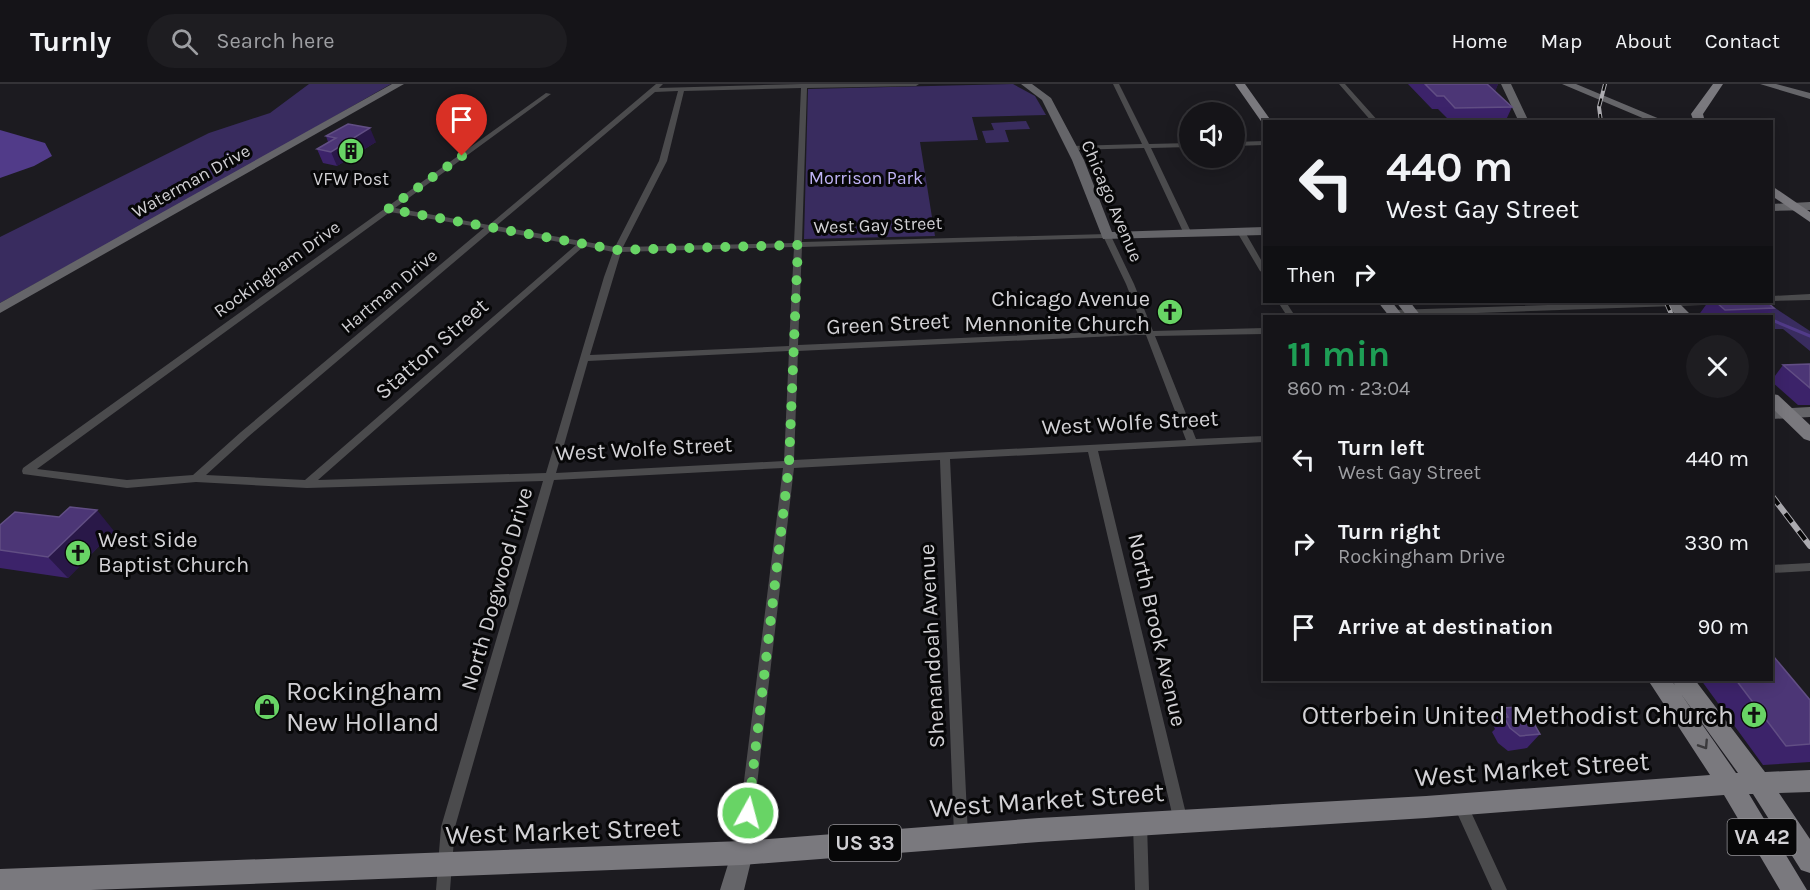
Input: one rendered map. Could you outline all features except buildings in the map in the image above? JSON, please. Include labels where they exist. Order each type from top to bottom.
[{"type":"main road","points":[[1240,84],[1266,120]]},
{"type":"main road","points":[[1699,120],[1697,114],[1719,84]]},
{"type":"main road","points":[[1773,191],[1810,218]]},
{"type":"main road","points":[[1673,303],[1684,315]]},
{"type":"main road","points":[[1779,414],[1810,435]]},
{"type":"main road","name":"VA 42","points":[[1660,681],[1730,784],[1794,890]]},
{"type":"main road","name":"VA 42","points":[[1684,681],[1759,783],[1810,861]]},
{"type":"main road","name":"West Market Street","points":[[0,881],[444,878],[961,835],[1460,804],[1730,784],[1810,781]]},
{"type":"street","name":"Waterman Drive","points":[[0,309],[399,84]]},
{"type":"street","name":"Hartman Drive","points":[[196,477],[660,84]]},
{"type":"street","points":[[652,90],[916,84]]},
{"type":"street","name":"Chicago Avenue","points":[[1026,84],[1046,98],[1072,148],[1192,443]]},
{"type":"street","points":[[1116,84],[1188,234]]},
{"type":"street","points":[[1342,84],[1374,120]]},
{"type":"street","points":[[1506,84],[1523,120]]},
{"type":"street","points":[[1567,84],[1657,120]]},
{"type":"street","points":[[1764,84],[1810,96]]},
{"type":"street","points":[[1784,84],[1810,91]]},
{"type":"street","points":[[732,890],[742,854],[789,464],[804,86]]},
{"type":"street","name":"North Dogwood Drive","points":[[444,878],[448,827],[585,358],[618,250],[663,161],[681,90]]},
{"type":"street","name":"Rockingham Drive","points":[[27,471],[548,94]]},
{"type":"street","points":[[1245,144],[1263,143]]},
{"type":"street","points":[[1072,148],[1179,145]]},
{"type":"street","points":[[1773,208],[1810,206]]},
{"type":"street","name":"West Gay Street","points":[[388,209],[618,250],[1263,231]]},
{"type":"street","points":[[1241,232],[1263,269]]},
{"type":"street","name":"Statton Street","points":[[307,484],[583,243]]},
{"type":"street","points":[[1773,299],[1810,297]]},
{"type":"street","points":[[1400,310],[1629,303]]},
{"type":"street","name":"Green Street","points":[[585,358],[1136,332],[1263,331]]},
{"type":"street","points":[[1779,414],[1810,412]]},
{"type":"street","name":"West Wolfe Street","points":[[27,471],[127,484],[196,477],[307,484],[550,477],[1263,439]]},
{"type":"street","name":"North Brook Avenue","points":[[1092,447],[1181,822]]},
{"type":"street","name":"Shenandoah Avenue","points":[[945,455],[961,835]]},
{"type":"street","points":[[1773,569],[1810,567]]},
{"type":"street","points":[[1460,804],[1500,890]]},
{"type":"street","points":[[1140,824],[1142,890]]},
{"type":"green space","points":[[309,84],[391,84],[218,183],[0,303],[0,237],[209,133],[270,113]]},
{"type":"green space","name":"Morrison Park","points":[[1013,84],[1035,96],[1046,115],[972,117],[978,140],[920,142],[935,236],[804,239],[808,89]]},
{"type":"green space","points":[[1026,121],[1030,129],[1005,130],[1009,142],[986,143],[982,131],[994,130],[991,123]]},
{"type":"green space","points":[[1769,304],[1810,331],[1810,351],[1783,329],[1773,329],[1773,315],[1748,315]]},
{"type":"shaded area","points":[[0,130],[45,143],[52,156],[34,166],[0,178]]},
{"type":"waterway","points":[[1773,320],[1810,336]]},
{"type":"railway","points":[[1601,120],[1599,107],[1605,84]]},
{"type":"railway","points":[[1666,303],[1672,315]]},
{"type":"railway","points":[[1773,497],[1810,546]]},
{"type":"place","name":"VFW Post","points":[[351,151]]},
{"type":"place","name":"Chicago Avenue Mennonite Church","points":[[1170,312]]},
{"type":"place","name":"West Side Baptist Church","points":[[78,553]]},
{"type":"place","name":"Rockingham New Holland","points":[[267,707]]},
{"type":"place","name":"Otterbein United Methodist Church","points":[[1754,715]]},
{"type":"route","points":[[462,156],[388,209],[618,250],[798,245],[789,464],[748,813]]}]
